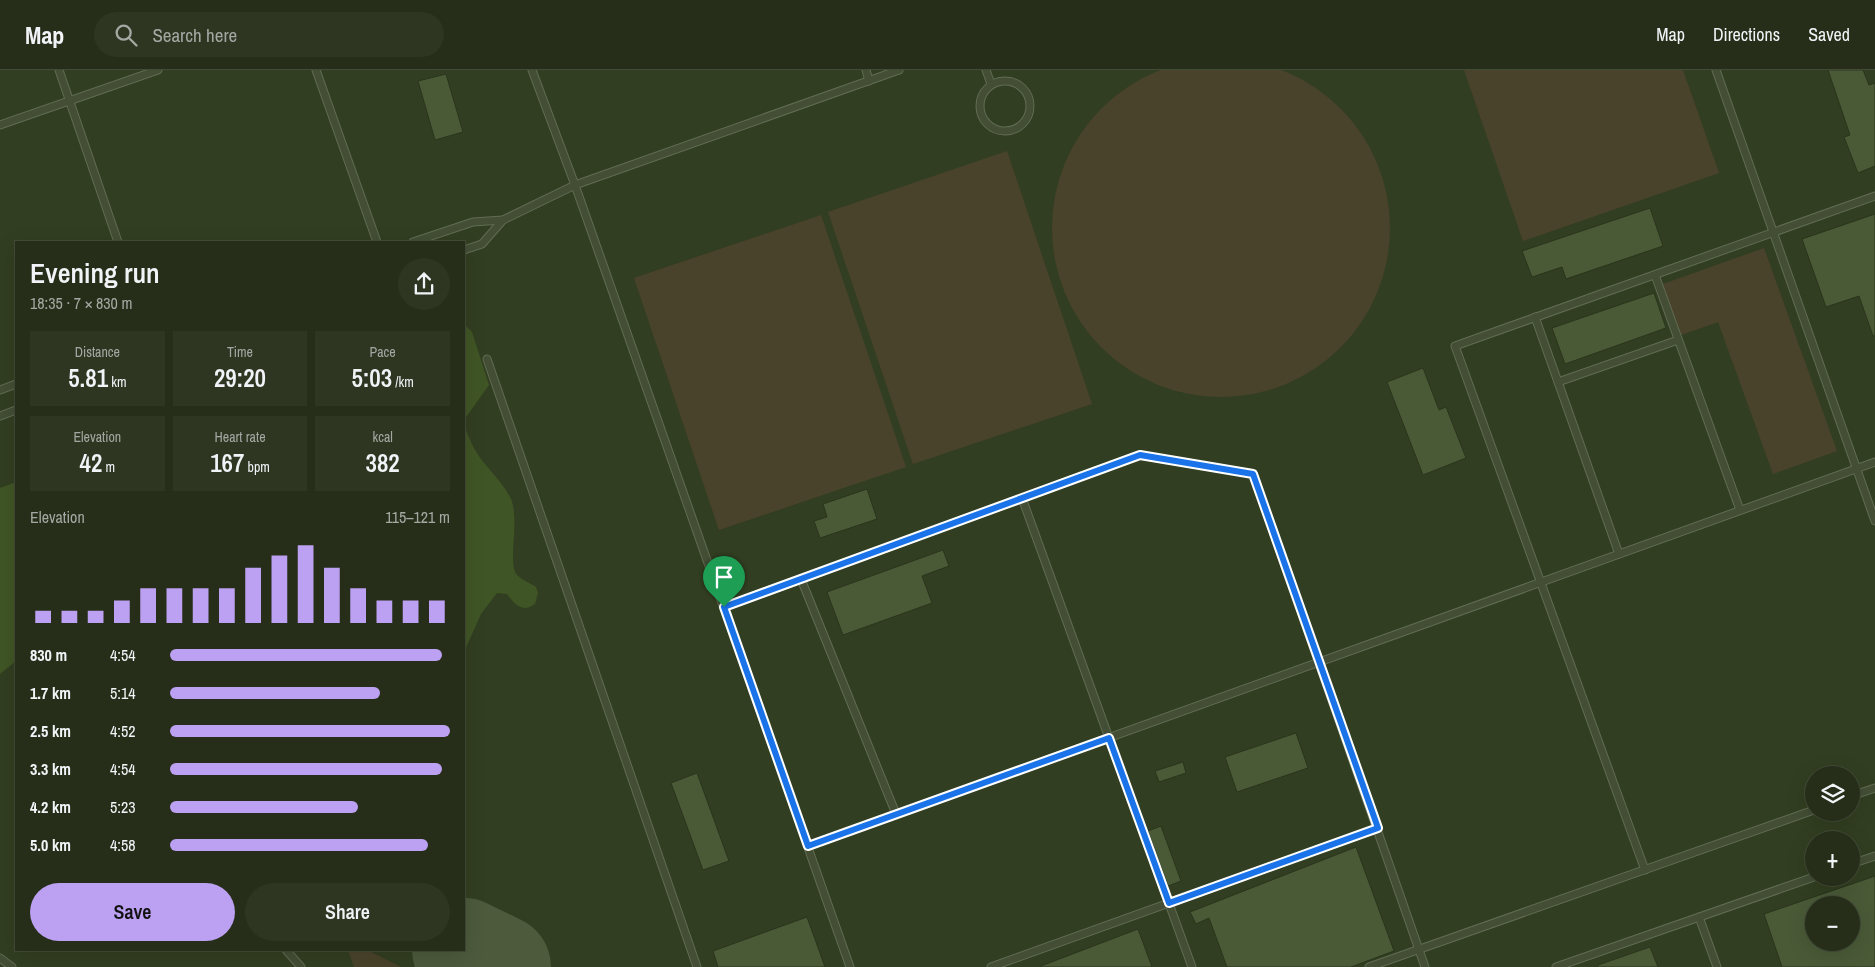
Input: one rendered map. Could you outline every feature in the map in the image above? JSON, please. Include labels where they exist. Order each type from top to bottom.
[{"type":"lane","points":[[59,70],[118,241]]},
{"type":"lane","points":[[0,125],[158,70]]},
{"type":"lane","points":[[316,70],[377,241]]},
{"type":"lane","points":[[532,70],[575,185],[850,967]]},
{"type":"lane","points":[[866,70],[869,80]]},
{"type":"lane","points":[[416,241],[473,222],[503,220],[575,185],[899,70]]},
{"type":"lane","points":[[986,70],[991,84]]},
{"type":"lane","points":[[1716,70],[1875,521]]},
{"type":"lane","points":[[1010,80],[1027,92],[1030,112],[1019,128],[999,132],[982,120],[979,101],[991,84],[1010,80]]},
{"type":"lane","points":[[1644,870],[1455,346],[1875,196]]},
{"type":"lane","points":[[465,250],[482,244],[503,220]]},
{"type":"lane","points":[[1655,275],[1740,510]]},
{"type":"lane","points":[[1535,317],[1619,554]]},
{"type":"lane","points":[[1558,382],[1678,340]]},
{"type":"lane","points":[[487,359],[697,967]]},
{"type":"lane","points":[[0,390],[15,384]]},
{"type":"lane","points":[[0,416],[15,410]]},
{"type":"lane","points":[[724,607],[1140,455],[1253,474],[1425,967]]},
{"type":"lane","points":[[808,846],[1875,462]]},
{"type":"lane","points":[[1022,498],[1192,967]]},
{"type":"lane","points":[[801,579],[896,814]]},
{"type":"lane","points":[[1860,793],[1875,788]]},
{"type":"lane","points":[[1369,967],[1805,813]]},
{"type":"lane","points":[[991,967],[1378,828]]},
{"type":"lane","points":[[1860,861],[1875,856]]},
{"type":"lane","points":[[1556,967],[1805,880]]},
{"type":"lane","points":[[1699,917],[1717,967]]},
{"type":"lane","points":[[287,951],[301,967]]},
{"type":"lane","points":[[0,958],[12,967]]},
{"type":"shaded area","points":[[1204,59],[1238,59],[1270,66],[1301,79],[1315,87],[1341,108],[1362,134],[1377,163],[1387,195],[1390,211],[1390,245],[1387,261],[1377,293],[1362,322],[1341,348],[1315,369],[1270,390],[1238,397],[1204,397],[1172,390],[1141,377],[1114,359],[1090,335],[1072,308],[1059,277],[1052,245],[1052,211],[1059,179],[1072,148],[1090,121],[1114,97],[1141,79],[1172,66]]},
{"type":"shaded area","points":[[1464,70],[1683,70],[1719,173],[1523,241]]},
{"type":"shaded area","points":[[1007,151],[1092,404],[913,464],[828,212]]},
{"type":"shaded area","points":[[821,215],[906,467],[719,530],[634,278]]},
{"type":"shaded area","points":[[1764,248],[1837,451],[1773,474],[1718,322],[1681,335],[1663,284]]},
{"type":"shaded area","points":[[465,325],[472,332],[489,385],[465,419]]},
{"type":"shaded area","points":[[465,428],[477,453],[504,487],[511,499],[514,519],[514,569],[519,577],[536,587],[538,593],[535,604],[523,608],[516,604],[507,594],[497,593],[481,614],[465,650]]},
{"type":"shaded area","points":[[15,482],[15,662],[0,674],[0,488]]},
{"type":"shaded area","points":[[348,951],[369,951],[401,967],[354,967]]},
{"type":"building","points":[[1828,70],[1863,70],[1869,85],[1875,83],[1875,166],[1858,173],[1844,137],[1850,135]]},
{"type":"building","points":[[446,74],[463,132],[435,140],[418,81]]},
{"type":"building","points":[[1650,208],[1663,246],[1566,279],[1562,267],[1532,277],[1522,251]]},
{"type":"building","points":[[1875,214],[1875,336],[1873,336],[1859,296],[1826,307],[1802,239]]},
{"type":"building","points":[[1654,293],[1666,328],[1565,364],[1552,328]]},
{"type":"building","points":[[1423,368],[1439,410],[1446,407],[1466,458],[1423,475],[1387,382]]},
{"type":"building","points":[[867,489],[877,519],[820,538],[814,521],[827,517],[823,504]]},
{"type":"building","points":[[943,550],[949,566],[922,576],[932,603],[843,635],[827,592]]},
{"type":"building","points":[[1296,733],[1308,768],[1237,792],[1225,757]]},
{"type":"building","points":[[1183,762],[1186,773],[1159,782],[1155,771]]},
{"type":"building","points":[[697,773],[729,861],[703,870],[671,783]]},
{"type":"building","points":[[1161,826],[1181,881],[1168,886],[1148,831]]},
{"type":"building","points":[[1356,847],[1394,951],[1351,967],[1227,967],[1209,918],[1196,924],[1190,912]]},
{"type":"building","points":[[1875,876],[1875,967],[1782,967],[1764,914],[1805,900],[1805,951],[1860,951],[1860,896],[1817,896],[1846,886],[1860,886],[1860,881]]},
{"type":"building","points":[[807,917],[825,967],[718,967],[713,951]]},
{"type":"building","points":[[1138,929],[1152,967],[1041,967],[1041,966]]},
{"type":"building","points":[[1650,947],[1658,967],[1598,967],[1598,965]]},
{"type":"runway","points":[[465,950],[499,967]]},
{"type":"route","points":[[1140,455],[1253,474],[1378,828],[1169,903],[1109,738],[808,846],[724,607],[1140,455]]}]
